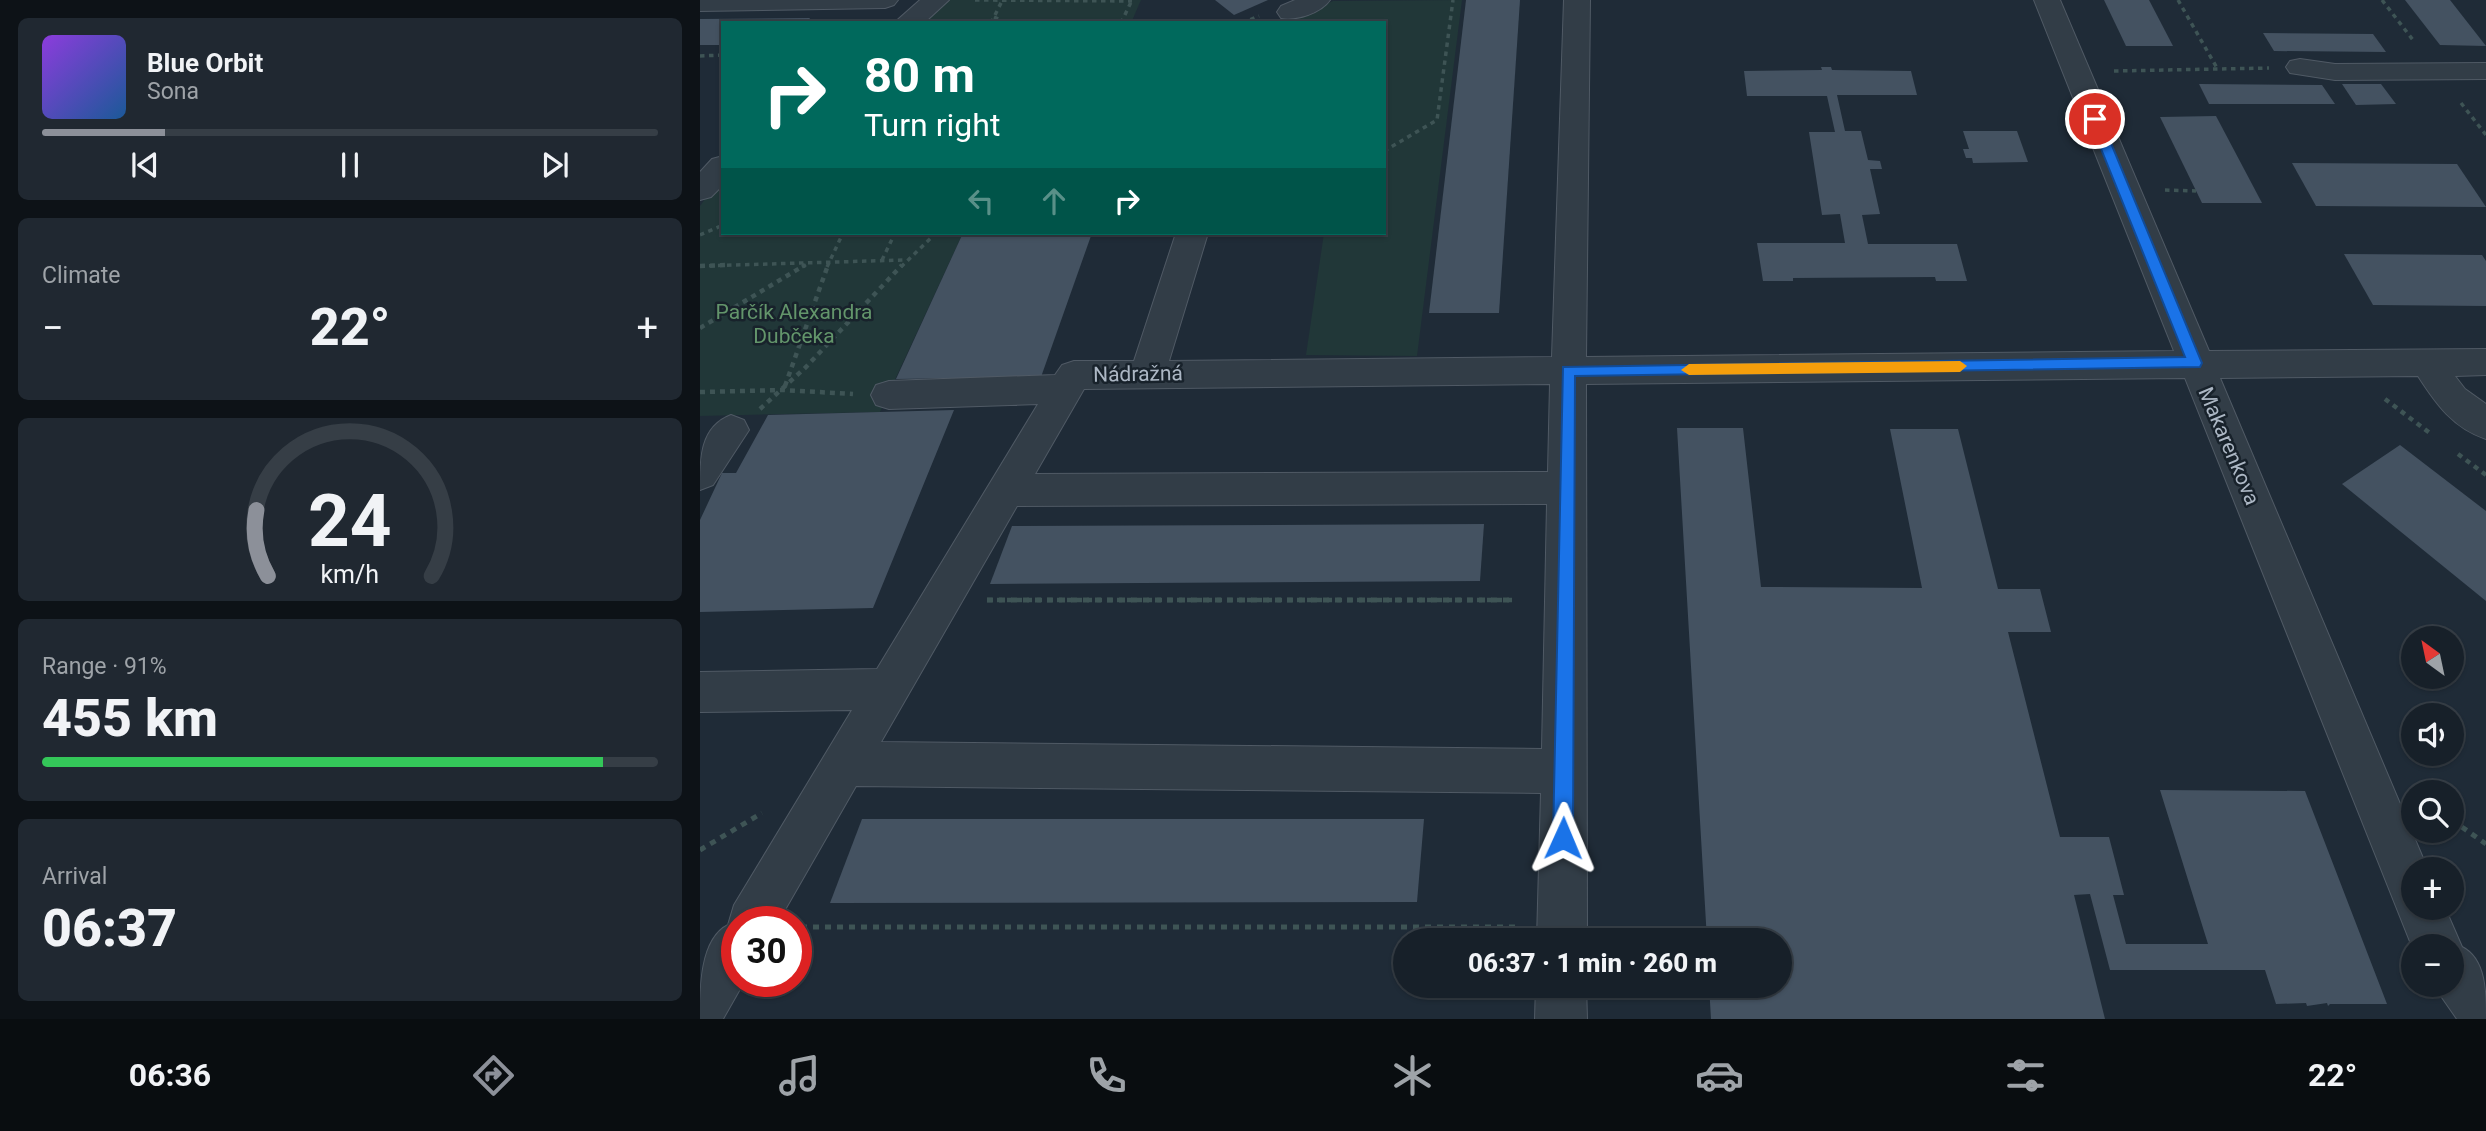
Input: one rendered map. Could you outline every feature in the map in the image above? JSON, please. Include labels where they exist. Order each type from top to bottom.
[{"type":"street","points":[[700,3],[884,0]]},
{"type":"street","points":[[910,21],[936,0]]},
{"type":"street","points":[[1290,12],[1317,0]]},
{"type":"street","points":[[1547,928],[1564,771],[1568,371],[1572,293],[1577,0]]},
{"type":"street","name":"Makarenkova","points":[[2047,0],[2401,862]]},
{"type":"street","points":[[2300,67],[2335,72],[2486,71]]},
{"type":"street","points":[[700,190],[721,168]]},
{"type":"street","points":[[1147,374],[1191,235]]},
{"type":"street","name":"Nádražná","points":[[761,906],[1074,375],[2486,362]]},
{"type":"street","points":[[2428,363],[2452,399],[2486,424]]},
{"type":"street","points":[[888,396],[1064,389]]},
{"type":"street","points":[[700,474],[731,430]]},
{"type":"street","points":[[1005,490],[1567,488]]},
{"type":"street","points":[[700,692],[888,689]]},
{"type":"street","points":[[845,764],[1564,771]]},
{"type":"street","points":[[700,1009],[721,973]]},
{"type":"street","points":[[2464,986],[2486,1018]]},
{"type":"street","points":[[1561,1019],[1562,998]]},
{"type":"path","points":[[975,0],[1132,0],[1122,21]]},
{"type":"path","points":[[1386,149],[1437,120],[1453,0]]},
{"type":"path","points":[[2178,0],[2217,68]]},
{"type":"path","points":[[992,21],[1001,1]]},
{"type":"path","points":[[994,16],[1004,21]]},
{"type":"path","points":[[700,56],[721,55]]},
{"type":"path","points":[[2109,71],[2300,67]]},
{"type":"path","points":[[2185,190],[2196,191]]},
{"type":"path","points":[[700,236],[721,226]]},
{"type":"path","points":[[783,390],[828,262],[842,235]]},
{"type":"path","points":[[881,261],[894,235]]},
{"type":"path","points":[[783,390],[905,260],[934,235]]},
{"type":"path","points":[[700,266],[905,260]]},
{"type":"path","points":[[700,328],[810,263]]},
{"type":"path","points":[[2341,363],[2434,436]]},
{"type":"path","points":[[700,392],[783,390],[888,396]]},
{"type":"path","points":[[2455,452],[2486,475]]},
{"type":"path","points":[[941,600],[1516,600]]},
{"type":"path","points":[[2464,828],[2486,844]]},
{"type":"path","points":[[812,927],[1393,933]]},
{"type":"green space","points":[[943,0],[1141,0],[1132,21],[917,21]]},
{"type":"green space","points":[[1462,0],[1417,356],[1306,355],[1324,235],[1386,235],[1386,21],[1287,21],[1333,1]]},
{"type":"green space","name":"Parčík Alexandra Dubčeka","points":[[721,177],[721,235],[962,235],[880,412],[700,416],[700,206]]},
{"type":"building","points":[[1215,0],[1268,0],[1234,15]]},
{"type":"building","points":[[1466,0],[1520,0],[1499,313],[1429,313]]},
{"type":"building","points":[[2104,0],[2149,0],[2173,46],[2126,46]]},
{"type":"building","points":[[2405,0],[2450,0],[2486,46],[2440,45]]},
{"type":"building","points":[[810,18],[808,21],[721,21],[721,45],[700,45],[700,19]]},
{"type":"building","points":[[2263,33],[2373,34],[2386,52],[2274,51]]},
{"type":"building","points":[[1821,67],[1831,67],[1832,70],[1911,71],[1917,95],[1837,95],[1845,131],[1861,131],[1868,160],[1880,161],[1882,169],[1870,169],[1880,214],[1862,215],[1868,244],[1957,244],[1967,281],[1936,281],[1935,277],[1793,278],[1793,281],[1763,281],[1757,243],[1845,243],[1840,214],[1822,215],[1809,132],[1835,132],[1827,96],[1747,96],[1744,71],[1822,70]]},
{"type":"building","points":[[2199,84],[2322,85],[2335,104],[2209,104]]},
{"type":"building","points":[[2342,84],[2381,84],[2396,104],[2356,105]]},
{"type":"building","points":[[2216,116],[2262,203],[2202,203],[2160,117]]},
{"type":"building","points":[[1963,131],[2017,131],[2028,162],[1973,163],[1972,158],[1966,158],[1963,149],[1969,149]]},
{"type":"building","points":[[2292,163],[2457,164],[2486,207],[2316,206]]},
{"type":"building","points":[[962,235],[1091,235],[1041,377],[896,379]]},
{"type":"building","points":[[2344,254],[2482,255],[2486,261],[2486,306],[2373,305]]},
{"type":"building","points":[[954,410],[873,608],[700,612],[700,520],[722,473],[736,473],[768,415]]},
{"type":"building","points":[[1677,428],[1743,428],[1761,587],[1922,588],[1890,429],[1958,429],[1998,589],[2040,589],[2051,632],[2008,632],[2060,837],[2109,837],[2124,895],[2113,895],[2126,944],[2208,944],[2160,790],[2305,791],[2387,1004],[2276,1004],[2265,970],[2110,970],[2090,894],[2074,895],[2105,1019],[1711,1019],[1710,998],[1792,998],[1792,928],[1706,928]]},
{"type":"building","points":[[2400,445],[2486,511],[2486,601],[2342,484]]},
{"type":"building","points":[[1484,524],[1480,581],[990,584],[1012,526]]},
{"type":"building","points":[[862,819],[1424,819],[1417,902],[830,903]]},
{"type":"slow traffic","points":[[1689,370],[1960,366]]},
{"type":"route","points":[[1563,838],[1568,371],[2194,363],[2095,119]]}]
